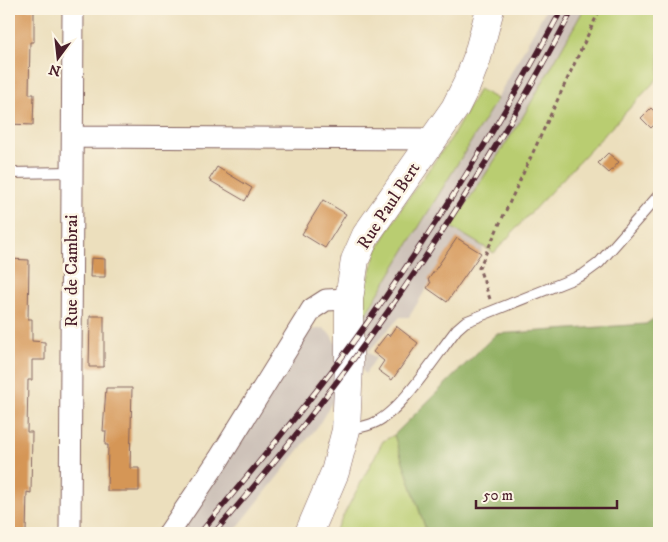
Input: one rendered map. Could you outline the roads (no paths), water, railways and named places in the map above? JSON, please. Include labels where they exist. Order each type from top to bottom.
[{"type":"street","name":"Rue de Cambrai","points":[[70,533],[73,9]]},
{"type":"street","name":"Rue Paul Bert","points":[[309,533],[335,472],[346,430],[349,365],[348,299],[355,260],[366,235],[455,108],[477,58],[490,9]]},
{"type":"street","points":[[73,137],[434,140]]},
{"type":"street","points":[[169,533],[209,475],[312,309],[326,300],[348,299]]},
{"type":"lane","points":[[9,173],[72,172]]},
{"type":"lane","points":[[346,430],[368,426],[386,417],[402,400],[457,329],[474,318],[574,278],[599,263],[659,195]]},
{"type":"railway","points":[[200,533],[313,395],[407,266],[488,139],[562,9]]},
{"type":"railway","points":[[214,533],[315,410],[363,347],[408,282],[453,215],[495,147],[573,9]]}]
